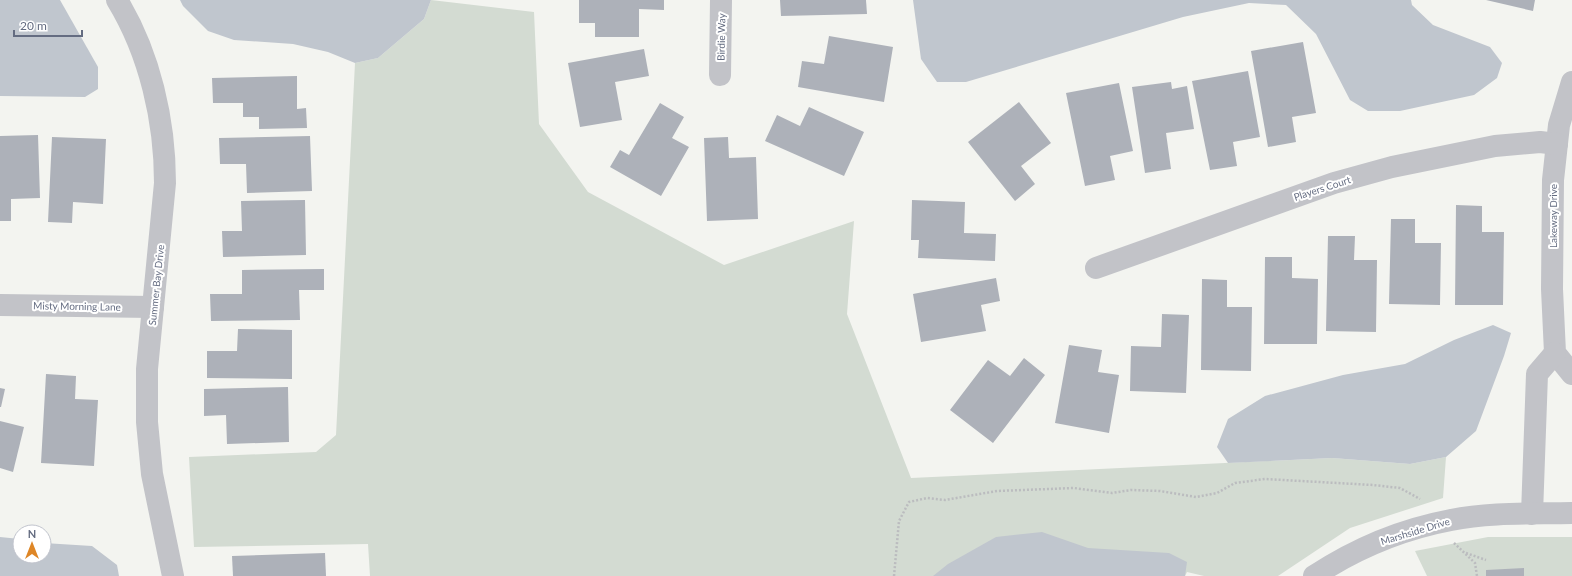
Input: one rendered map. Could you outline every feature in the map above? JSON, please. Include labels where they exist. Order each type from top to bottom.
[{"type":"street","name":"Summer Bay Drive","points":[[117,0],[142,53],[156,97],[162,125],[165,154],[165,183],[147,369],[147,422],[152,474],[173,576]]},
{"type":"street","name":"Birdie Way","points":[[720,75],[721,0]]},
{"type":"street","name":"Lakeway Drive","points":[[1555,353],[1552,289],[1553,187],[1559,125],[1572,82]]},
{"type":"street","name":"Players Court","points":[[1096,268],[1334,183],[1392,167],[1495,146],[1540,142],[1557,144]]},
{"type":"street","name":"Misty Morning Lane","points":[[0,305],[154,307]]},
{"type":"street","points":[[1532,514],[1537,374],[1555,353],[1572,374]]},
{"type":"street","name":"Marshside Drive","points":[[1314,576],[1339,559],[1381,540],[1451,520],[1498,515],[1572,513]]},
{"type":"path","points":[[894,576],[899,521],[909,502],[927,498],[945,500],[997,491],[1074,488],[1112,493],[1131,490],[1160,491],[1196,497],[1217,493],[1235,483],[1266,479],[1400,488],[1420,499]]},
{"type":"path","points":[[1449,538],[1476,563],[1477,576]]},
{"type":"path","points":[[1464,552],[1486,560]]},
{"type":"shaded area","points":[[0,0],[60,0],[98,67],[98,89],[85,97],[0,96]]},
{"type":"shaded area","points":[[180,0],[431,0],[424,19],[378,58],[355,63],[328,52],[293,44],[234,40],[208,31],[183,6]]},
{"type":"shaded area","points":[[431,0],[534,12],[539,124],[588,192],[724,265],[854,221],[847,314],[911,478],[1332,458],[1410,464],[1446,457],[1443,498],[1350,528],[1278,576],[1204,576],[1187,572],[1185,576],[370,576],[368,544],[194,547],[189,457],[316,452],[336,435],[355,63],[378,58],[424,19]]},
{"type":"shaded area","points":[[913,0],[1411,0],[1412,5],[1433,25],[1490,47],[1502,63],[1497,78],[1474,95],[1400,111],[1368,111],[1350,100],[1316,34],[1286,5],[1249,3],[1183,17],[966,82],[937,82],[921,59]]},
{"type":"shaded area","points":[[1493,325],[1511,333],[1504,356],[1476,431],[1446,457],[1410,464],[1332,458],[1228,463],[1217,447],[1228,419],[1265,396],[1343,375],[1405,364],[1454,340]]},
{"type":"shaded area","points":[[1042,532],[1088,548],[1169,553],[1187,562],[1185,576],[933,576],[948,564],[996,537]]},
{"type":"shaded area","points":[[0,537],[12,538],[12,564],[52,564],[52,544],[92,546],[117,565],[119,576],[0,576]]},
{"type":"shaded area","points":[[1488,537],[1572,537],[1572,576],[1427,576],[1415,551]]},
{"type":"building","points":[[579,0],[664,0],[664,10],[639,9],[639,37],[595,37],[595,23],[579,23]]},
{"type":"building","points":[[780,0],[866,0],[867,14],[781,16]]},
{"type":"building","points":[[1486,0],[1535,0],[1533,11]]},
{"type":"building","points":[[829,36],[893,47],[884,102],[798,87],[802,61],[824,64]]},
{"type":"building","points":[[1303,42],[1316,113],[1292,117],[1296,142],[1268,147],[1251,51]]},
{"type":"building","points":[[644,49],[649,76],[615,82],[622,120],[580,127],[568,63]]},
{"type":"building","points":[[1248,71],[1260,137],[1233,142],[1237,166],[1210,170],[1192,81]]},
{"type":"building","points":[[297,76],[297,109],[306,108],[307,128],[259,129],[259,117],[243,117],[243,103],[213,103],[212,78]]},
{"type":"building","points":[[1171,82],[1172,89],[1187,86],[1194,129],[1166,133],[1171,169],[1145,173],[1132,87]]},
{"type":"building","points":[[1119,83],[1133,151],[1110,156],[1115,180],[1085,186],[1066,93]]},
{"type":"building","points":[[1019,102],[1051,143],[1021,166],[1035,184],[1015,201],[968,142]]},
{"type":"building","points":[[660,103],[684,117],[672,138],[689,147],[661,196],[610,167],[620,150],[629,155]]},
{"type":"building","points":[[809,107],[864,132],[844,176],[765,141],[777,115],[800,126]]},
{"type":"building","points":[[38,135],[40,198],[11,199],[11,221],[0,221],[0,136]]},
{"type":"building","points":[[310,136],[312,191],[247,193],[246,164],[220,164],[219,138]]},
{"type":"building","points":[[52,137],[106,139],[103,204],[73,202],[72,223],[48,222]]},
{"type":"building","points":[[728,137],[729,158],[756,157],[758,219],[707,221],[704,138]]},
{"type":"building","points":[[305,200],[306,255],[223,257],[222,231],[242,231],[241,201]]},
{"type":"building","points":[[912,200],[965,202],[964,233],[996,234],[995,261],[918,258],[919,240],[911,240]]},
{"type":"building","points":[[1456,205],[1482,206],[1482,232],[1504,232],[1503,305],[1455,305]]},
{"type":"building","points":[[1391,219],[1415,219],[1415,243],[1441,243],[1440,305],[1389,304]]},
{"type":"building","points":[[1328,236],[1355,236],[1354,260],[1377,260],[1376,332],[1326,331]]},
{"type":"building","points":[[1265,257],[1292,257],[1292,278],[1318,279],[1317,344],[1264,344]]},
{"type":"building","points":[[324,269],[324,290],[299,290],[300,320],[211,321],[210,294],[242,294],[242,270]]},
{"type":"building","points":[[996,278],[1000,301],[981,305],[986,331],[921,342],[913,294]]},
{"type":"building","points":[[1202,279],[1227,280],[1227,307],[1252,307],[1251,371],[1201,370]]},
{"type":"building","points":[[1162,314],[1189,315],[1186,393],[1130,391],[1131,346],[1161,347]]},
{"type":"building","points":[[238,329],[292,330],[292,379],[207,378],[207,351],[237,351]]},
{"type":"building","points":[[1069,345],[1102,350],[1098,372],[1119,375],[1109,433],[1055,423]]},
{"type":"building","points":[[1024,358],[1045,375],[993,443],[950,410],[988,360],[1010,376]]},
{"type":"building","points":[[46,374],[76,376],[75,399],[98,400],[94,466],[41,463]]},
{"type":"building","points":[[288,387],[289,442],[227,444],[226,415],[204,416],[204,389]]},
{"type":"building","points":[[0,388],[5,389],[1,407],[0,407]]},
{"type":"building","points":[[0,421],[24,427],[13,472],[0,468]]},
{"type":"building","points":[[325,553],[326,576],[233,576],[232,556]]},
{"type":"building","points":[[1524,568],[1524,576],[1486,576],[1486,570]]}]
